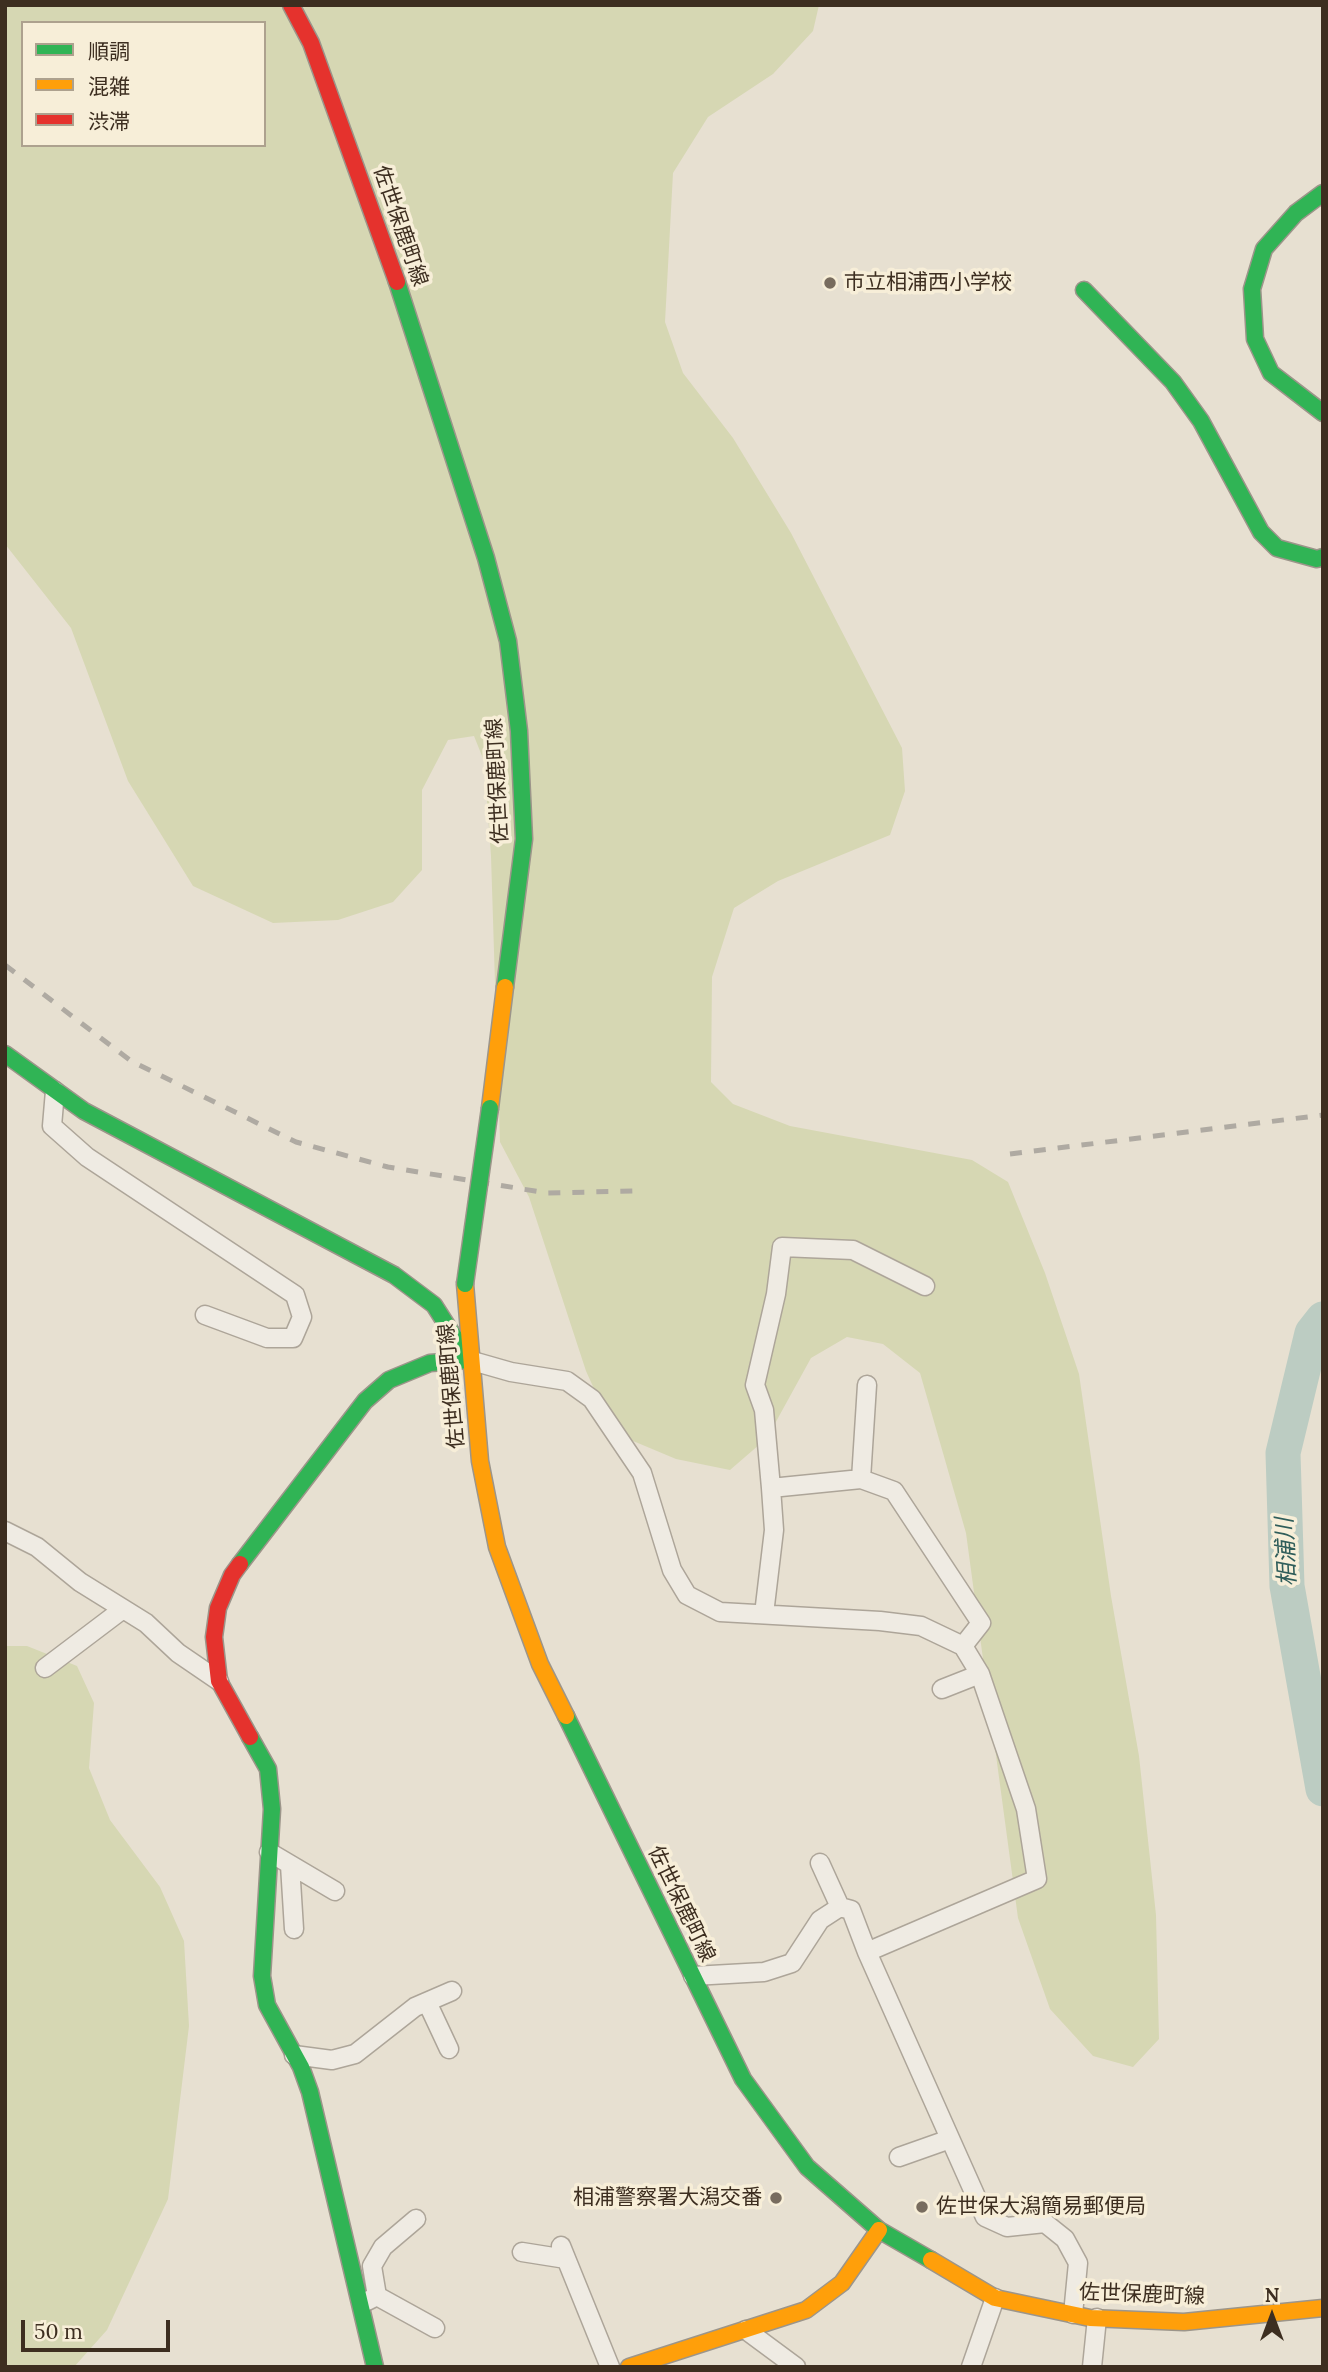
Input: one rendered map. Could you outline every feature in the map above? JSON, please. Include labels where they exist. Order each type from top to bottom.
[{"type":"main road","name":"佐世保鹿町線","points":[[290,5],[311,43],[380,228],[486,558],[508,641],[519,731],[524,839],[465,1284],[469,1360],[480,1461],[497,1546],[540,1664],[743,2079],[807,2167],[879,2230],[995,2298],[1073,2315],[1184,2322],[1323,2308]]},
{"type":"main road","points":[[1323,193],[1296,213],[1264,249],[1252,289],[1255,339],[1271,373],[1323,413]]},
{"type":"main road","points":[[1084,290],[1180,392],[1201,421],[1261,533],[1277,548],[1317,559],[1323,557]]},
{"type":"main road","points":[[5,1054],[84,1111],[394,1275],[433,1305],[469,1360],[430,1363],[389,1380],[365,1401],[232,1575],[218,1608],[214,1637],[219,1681],[268,1769],[272,1809],[262,1976],[267,2005],[294,2054],[310,2092],[369,2300],[375,2367]]},
{"type":"main road","points":[[629,2367],[806,2310],[842,2283],[879,2230]]},
{"type":"street","points":[[55,1091],[52,1126],[86,1157],[295,1296],[302,1317],[293,1338],[267,1338],[205,1315]]},
{"type":"street","points":[[764,1614],[774,1530],[764,1410],[755,1385],[776,1294],[782,1247],[853,1250],[896,1263],[925,1286]]},
{"type":"street","points":[[469,1360],[511,1372],[568,1381],[592,1399],[642,1473],[672,1570],[687,1595],[720,1612],[921,1626],[963,1646],[980,1674],[1026,1809],[1037,1879],[867,1952]]},
{"type":"street","points":[[861,1479],[867,1385]]},
{"type":"street","points":[[771,1488],[861,1479],[894,1491],[981,1623],[963,1646]]},
{"type":"street","points":[[5,1531],[37,1547],[80,1582],[146,1623],[178,1653],[219,1681]]},
{"type":"street","points":[[45,1668],[123,1609]]},
{"type":"street","points":[[942,1689],[980,1674]]},
{"type":"street","points":[[269,1852],[335,1891]]},
{"type":"street","points":[[820,1863],[840,1908]]},
{"type":"street","points":[[290,1865],[294,1929]]},
{"type":"street","points":[[693,1976],[764,1972],[792,1963],[820,1920],[840,1908],[851,1910],[867,1952],[985,2217],[1007,2227],[1045,2223],[1065,2239],[1078,2263],[1073,2315]]},
{"type":"street","points":[[294,2054],[332,2060],[355,2054],[415,2007],[452,1991]]},
{"type":"street","points":[[427,2002],[449,2049]]},
{"type":"street","points":[[899,2157],[950,2139]]},
{"type":"street","points":[[416,2219],[383,2247],[372,2266],[369,2300],[435,2328]]},
{"type":"street","points":[[522,2252],[563,2253],[610,2367]]},
{"type":"street","points":[[971,2367],[995,2298]]},
{"type":"street","points":[[1092,2367],[1097,2318]]},
{"type":"street","points":[[746,2330],[777,2356],[796,2367]]},
{"type":"street","points":[[660,2357],[678,2367]]},
{"type":"green space","points":[[5,5],[819,5],[813,31],[773,74],[708,117],[673,173],[665,322],[683,373],[733,438],[791,533],[902,748],[905,791],[890,835],[778,881],[734,908],[712,977],[711,1082],[733,1104],[790,1126],[972,1160],[1008,1182],[1045,1273],[1079,1374],[1111,1596],[1139,1756],[1156,1915],[1159,2039],[1133,2067],[1093,2056],[1050,2009],[1018,1918],[966,1533],[920,1373],[883,1344],[847,1337],[811,1358],[767,1438],[730,1470],[676,1459],[614,1433],[586,1371],[529,1197],[500,1142],[491,856],[484,761],[474,736],[448,740],[422,790],[422,870],[393,902],[338,920],[273,923],[193,886],[128,781],[71,628],[5,544]]},
{"type":"green space","points":[[5,1646],[27,1646],[77,1666],[94,1703],[89,1768],[110,1820],[160,1887],[184,1941],[189,2026],[168,2199],[107,2330],[74,2367],[5,2367]]},
{"type":"waterway","name":"相浦川","points":[[1323,1319],[1312,1333],[1283,1453],[1287,1586],[1323,1789]]},
{"type":"railway","points":[[5,965],[131,1061],[296,1142],[388,1167],[547,1193],[634,1191]]},
{"type":"railway","points":[[1010,1154],[1323,1115]]},
{"type":"traffic: fast","points":[[1323,193],[1296,213],[1264,249],[1252,289],[1255,339],[1271,373],[1323,413]]},
{"type":"traffic: fast","points":[[397,282],[486,558],[508,641],[519,731],[524,839],[505,987]]},
{"type":"traffic: fast","points":[[1084,290],[1173,382],[1201,421],[1261,532],[1277,548],[1317,559],[1323,557]]},
{"type":"traffic: fast","points":[[5,1054],[84,1111],[394,1275],[434,1305],[469,1360],[430,1363],[389,1380],[365,1401],[240,1564]]},
{"type":"traffic: fast","points":[[465,1284],[490,1108]]},
{"type":"traffic: fast","points":[[566,1716],[743,2079],[807,2167],[879,2230],[931,2260]]},
{"type":"traffic: fast","points":[[250,1737],[268,1769],[272,1809],[262,1976],[267,2005],[301,2067],[310,2092],[375,2367]]},
{"type":"traffic: slow","points":[[490,1108],[505,987]]},
{"type":"traffic: slow","points":[[465,1284],[480,1461],[497,1547],[540,1664],[566,1716]]},
{"type":"traffic: slow","points":[[629,2367],[806,2310],[842,2283],[879,2230]]},
{"type":"traffic: slow","points":[[931,2260],[995,2298],[1090,2318],[1184,2322],[1323,2308]]},
{"type":"traffic: jam","points":[[291,5],[311,43],[397,282]]},
{"type":"traffic: jam","points":[[240,1564],[232,1575],[218,1608],[214,1637],[219,1681],[250,1737]]},
{"type":"place","name":"市立相浦西小学校","points":[[830,283]]},
{"type":"place","name":"相浦警察署大潟交番","points":[[776,2198]]},
{"type":"place","name":"佐世保大潟簡易郵便局","points":[[922,2207]]}]
